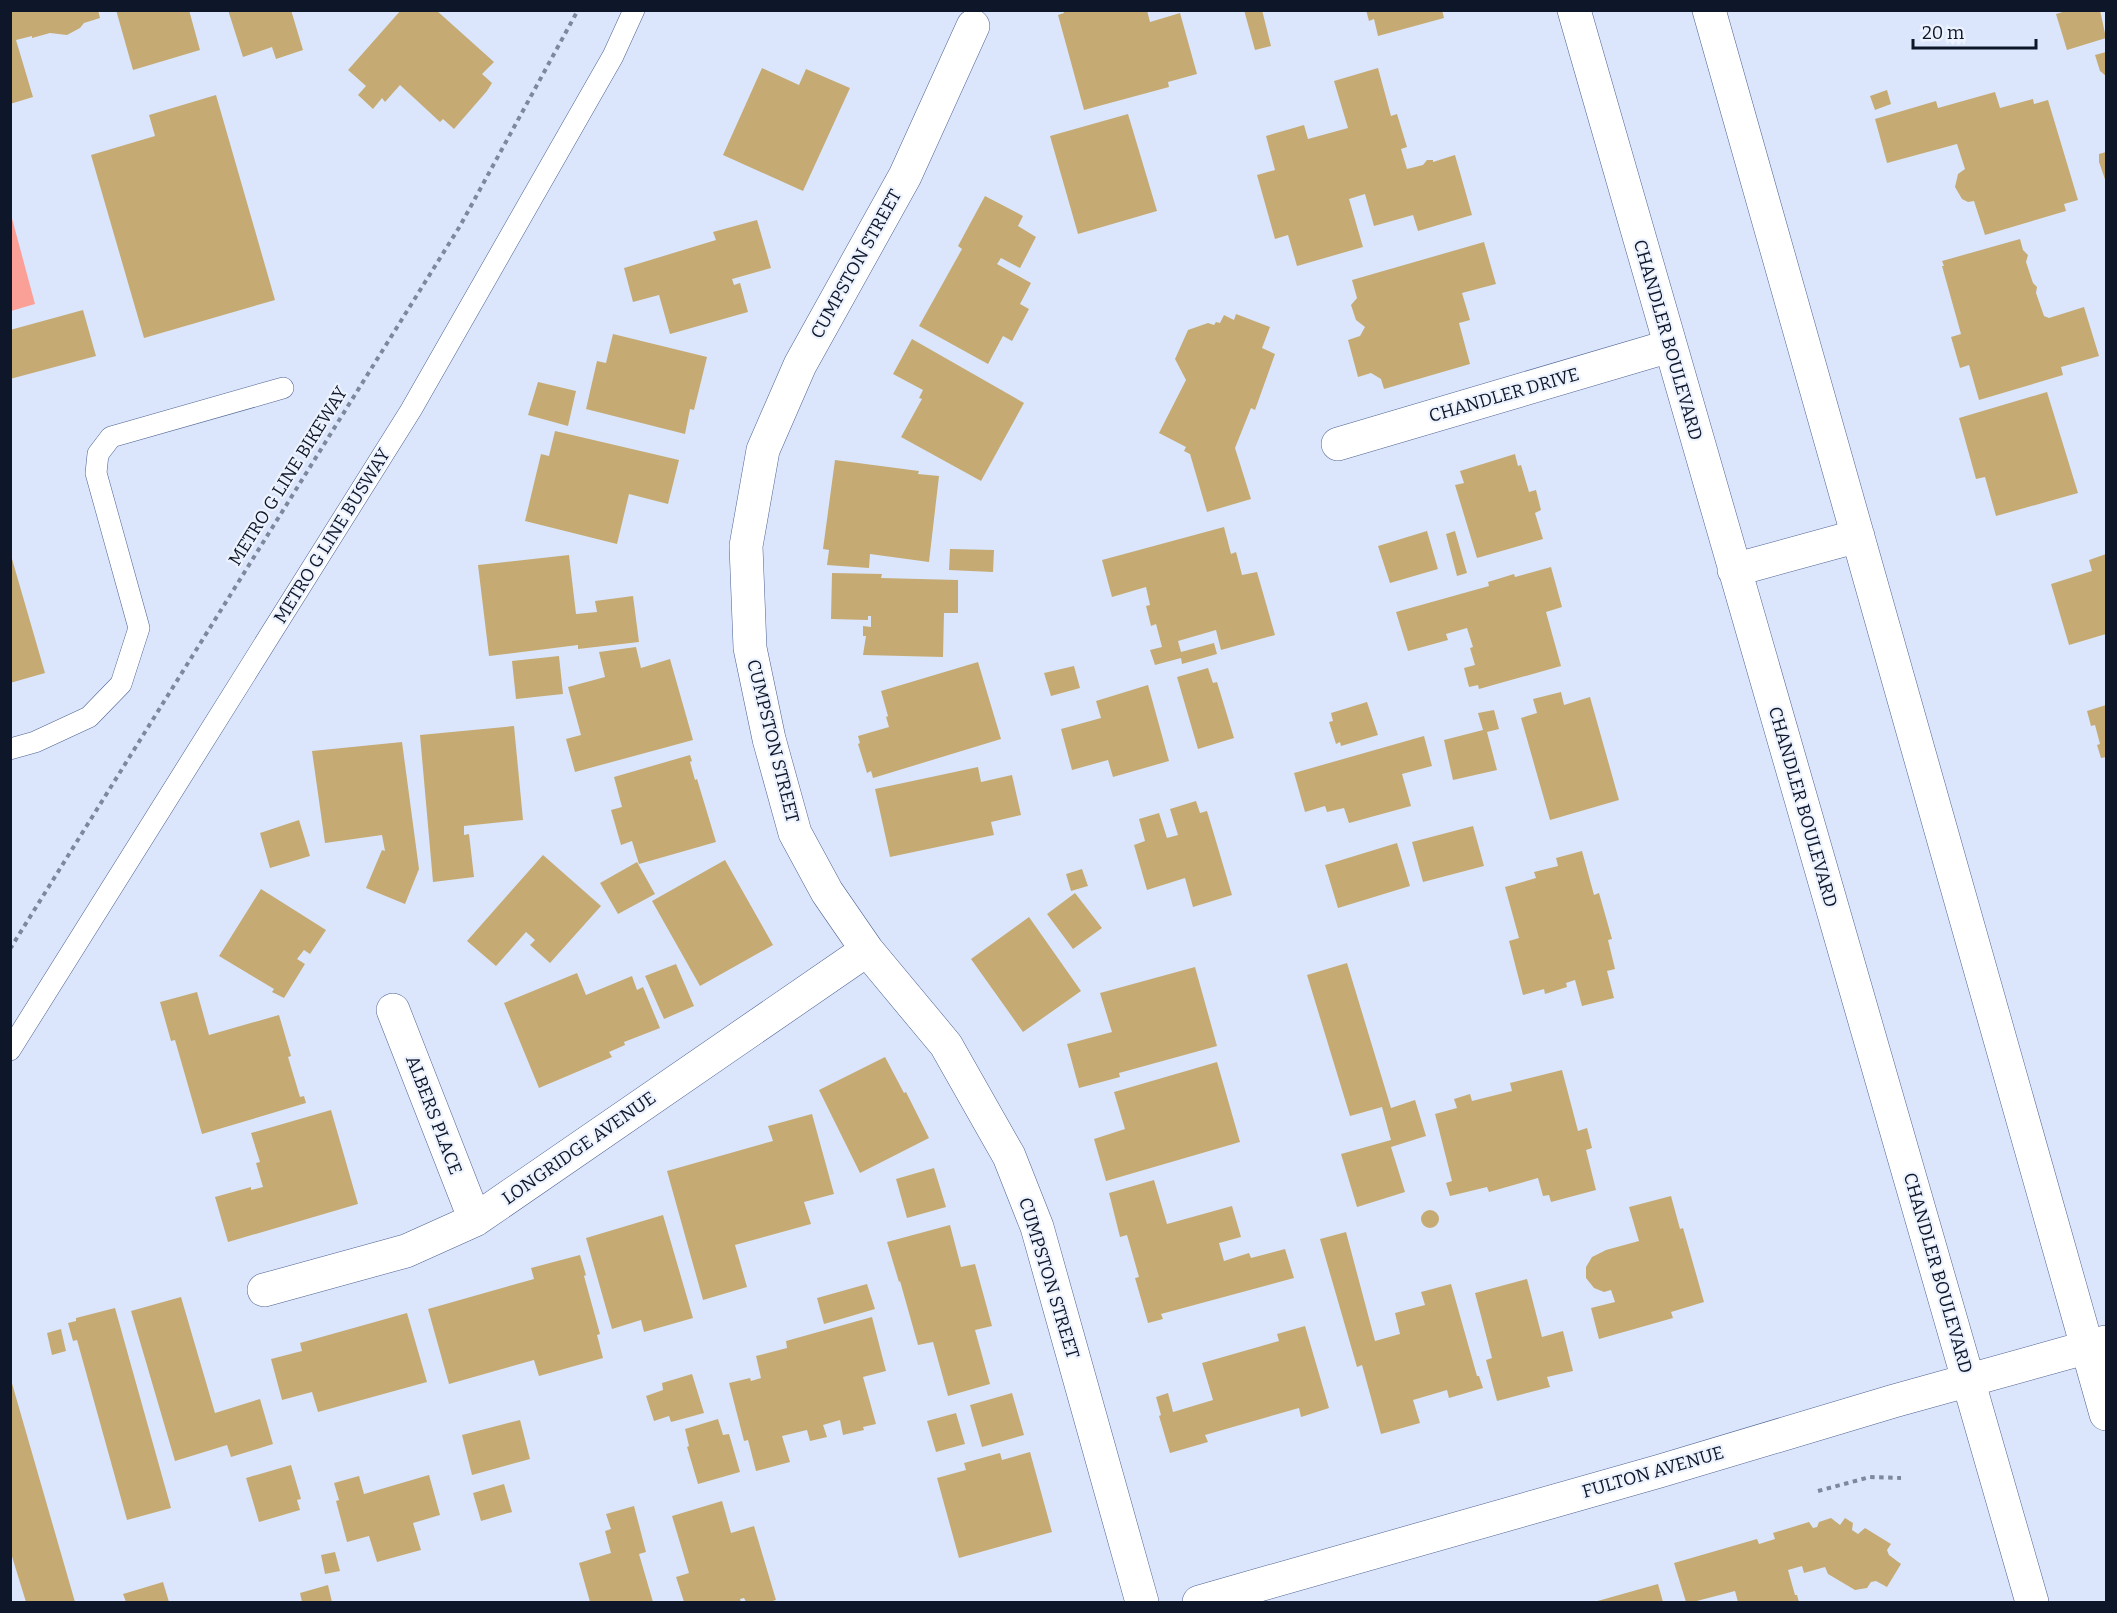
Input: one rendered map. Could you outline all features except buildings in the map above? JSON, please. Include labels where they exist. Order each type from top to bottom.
[{"type":"street","name":"CHANDLER BOULEVARD","points":[[1575,10],[2032,1602]]},
{"type":"street","points":[[1709,10],[1858,536],[2096,1345],[2106,1414]]},
{"type":"street","name":"CUMPSTON STREET","points":[[973,26],[905,176],[801,365],[763,450],[746,546],[750,648],[769,739],[795,833],[827,892],[867,950],[946,1045],[1009,1156],[1037,1227],[1142,1602]]},
{"type":"street","name":"CHANDLER DRIVE","points":[[1338,444],[1670,346]]},
{"type":"street","points":[[1734,570],[1858,536]]},
{"type":"street","name":"LONGRIDGE AVENUE","points":[[264,1290],[406,1251],[476,1220],[867,950]]},
{"type":"street","name":"ALBERS PLACE","points":[[393,1010],[476,1220]]},
{"type":"street","name":"FULTON AVENUE","points":[[1199,1602],[2096,1345]]},
{"type":"lane","name":"METRO G LINE BUSWAY","points":[[10,1050],[411,410],[614,56],[634,10]]},
{"type":"lane","points":[[10,749],[34,742],[89,717],[121,684],[139,628],[96,473],[98,454],[111,438],[283,388]]},
{"type":"path","name":"METRO G LINE BIKEWAY","points":[[10,950],[460,226],[578,10]]},
{"type":"path","points":[[1818,1491],[1870,1477],[1901,1478]]},
{"type":"shaded area","points":[[10,211],[35,304],[11,311],[10,311]]}]
